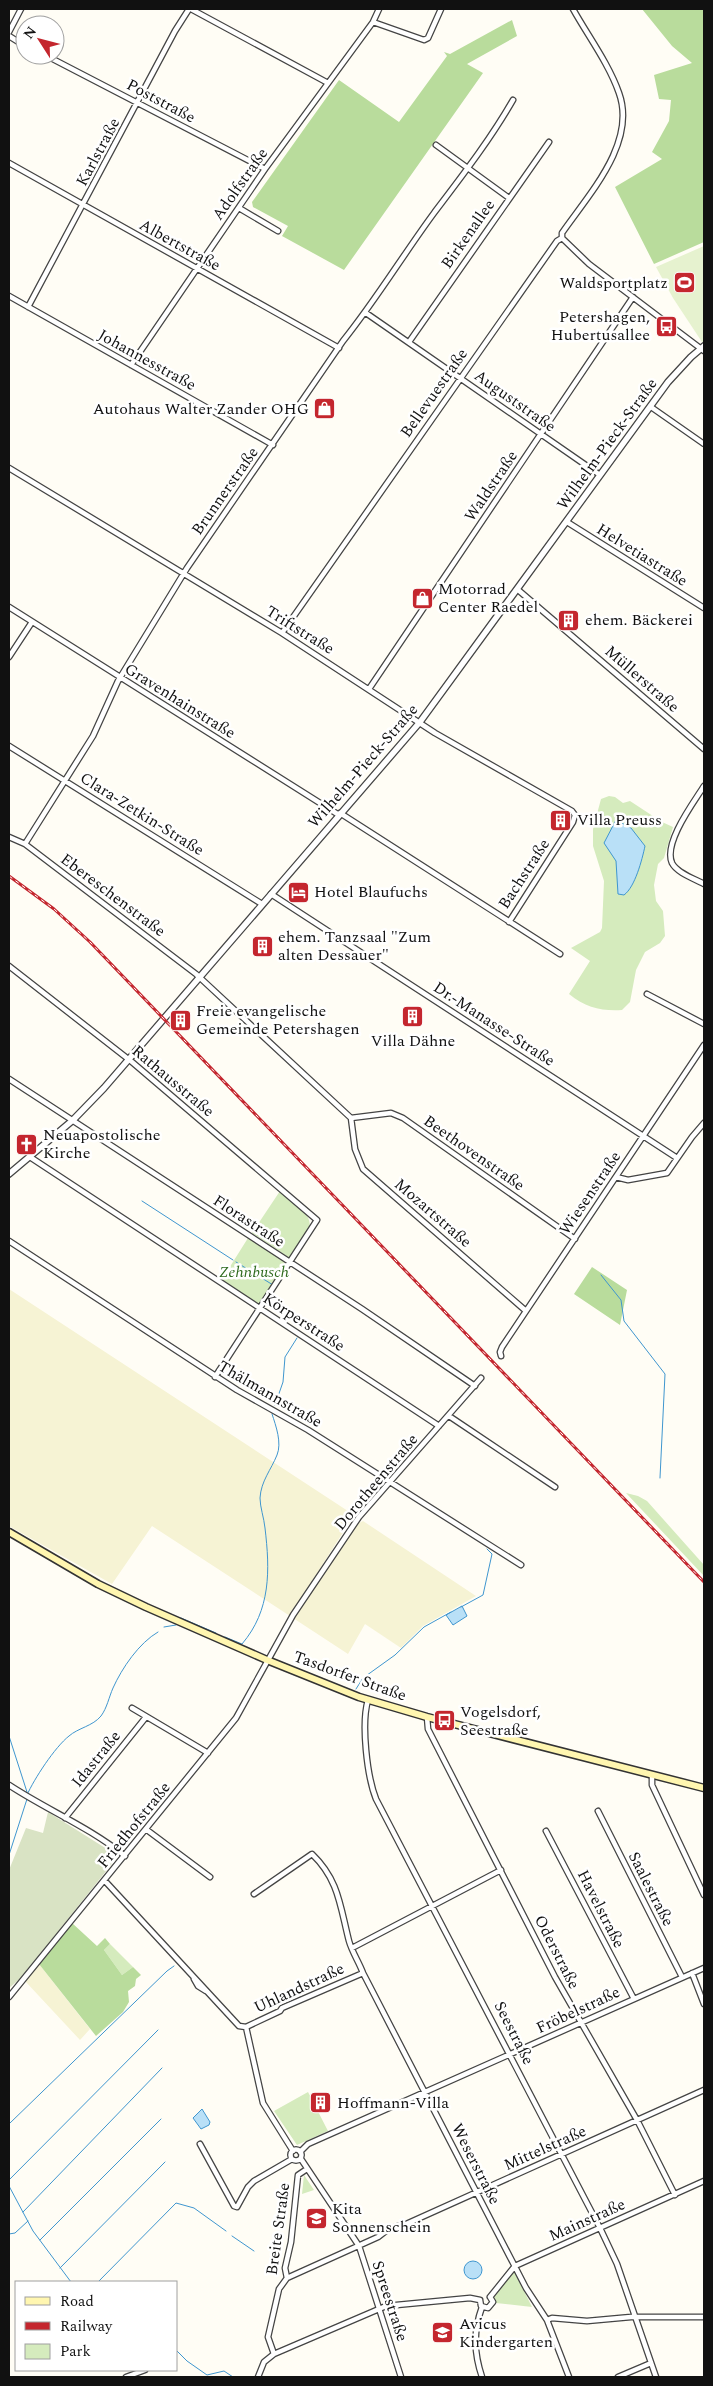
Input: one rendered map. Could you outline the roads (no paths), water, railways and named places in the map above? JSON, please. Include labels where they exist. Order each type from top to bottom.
[{"type":"main road","name":"Tasdorfer Straße","points":[[9,1532],[115,1592],[267,1660],[368,1700],[704,1788]]},
{"type":"street","points":[[9,32],[21,9]]},
{"type":"street","points":[[190,9],[328,83]]},
{"type":"street","name":"Karlstraße","points":[[28,307],[175,31],[190,9]]},
{"type":"street","name":"Adolfstraße","points":[[131,366],[265,169],[373,21],[379,9]]},
{"type":"street","points":[[373,21],[423,40],[428,38],[441,9]]},
{"type":"street","name":"Bellevuestraße","points":[[282,633],[557,241],[562,238],[562,233],[606,169],[616,151],[622,133],[622,102],[616,85],[573,9]]},
{"type":"street","name":"Poststraße","points":[[64,65],[265,169]]},
{"type":"street","name":"Brunnerstraße","points":[[25,844],[93,736],[120,677],[184,572],[430,219],[494,133],[513,100]]},
{"type":"street","name":"Birkenallee","points":[[409,342],[549,142]]},
{"type":"street","points":[[436,145],[469,167],[509,198]]},
{"type":"street","name":"Albertstraße","points":[[9,163],[339,348]]},
{"type":"street","points":[[239,208],[278,231]]},
{"type":"street","points":[[562,238],[589,264],[703,348]]},
{"type":"street","name":"Johannesstraße","points":[[9,296],[273,445]]},
{"type":"street","name":"Waldstraße","points":[[369,689],[633,297]]},
{"type":"street","name":"Auguststraße","points":[[366,312],[600,475]]},
{"type":"street","name":"Wilhelm-Pieck-Straße","points":[[9,1174],[74,1120],[420,722],[675,373],[703,348]]},
{"type":"street","points":[[651,407],[704,444]]},
{"type":"street","name":"Triftstraße","points":[[9,468],[184,572],[420,722],[572,811],[575,815]]},
{"type":"street","name":"Helvetiastraße","points":[[566,522],[704,608]]},
{"type":"street","name":"Müllerstraße","points":[[517,589],[704,749]]},
{"type":"street","name":"Gravenhainstraße","points":[[9,607],[560,954]]},
{"type":"street","points":[[9,657],[32,622]]},
{"type":"street","name":"Clara-Zetkin-Straße","points":[[9,746],[262,904]]},
{"type":"street","points":[[704,786],[677,832],[671,858],[673,865],[704,884]]},
{"type":"street","name":"Bachstraße","points":[[509,922],[573,822],[575,815]]},
{"type":"street","name":"Ebereschenstraße","points":[[9,837],[25,844],[200,977],[351,1118]]},
{"type":"street","name":"Dr.-Manasse-Straße","points":[[271,894],[677,1158]]},
{"type":"street","name":"Rathausstraße","points":[[9,966],[128,1060],[317,1220],[290,1263]]},
{"type":"street","points":[[647,994],[704,1024]]},
{"type":"street","name":"Wiesenstraße","points":[[501,1356],[502,1347],[704,1045]]},
{"type":"street","name":"Florastraße","points":[[9,1079],[362,1309],[474,1386]]},
{"type":"street","name":"Beethovenstraße","points":[[351,1118],[391,1113],[403,1118],[575,1239]]},
{"type":"street","name":"Mozartstraße","points":[[351,1118],[354,1149],[363,1169],[526,1311]]},
{"type":"street","points":[[616,1177],[628,1180],[667,1173],[704,1123]]},
{"type":"street","name":"Körperstraße","points":[[30,1157],[440,1426]]},
{"type":"street","name":"Thälmannstraße","points":[[9,1241],[215,1376],[308,1430],[521,1565]]},
{"type":"street","points":[[215,1376],[290,1263]]},
{"type":"street","name":"Dorotheenstraße","points":[[267,1660],[293,1615],[348,1533],[481,1378]]},
{"type":"street","points":[[448,1416],[555,1487]]},
{"type":"street","name":"Friedhofstraße","points":[[9,1997],[72,1918],[147,1830],[236,1718],[267,1660]]},
{"type":"street","name":"Seestraße","points":[[368,1700],[367,1761],[372,1789],[600,2228],[617,2264],[656,2377]]},
{"type":"street","points":[[132,1708],[208,1754]]},
{"type":"street","name":"Idastraße","points":[[65,1818],[146,1717]]},
{"type":"street","name":"Oderstraße","points":[[427,1717],[428,1729],[555,1977],[637,2120],[675,2195]]},
{"type":"street","points":[[652,1775],[652,1785],[704,1894]]},
{"type":"street","points":[[9,1785],[125,1856]]},
{"type":"street","name":"Saalestraße","points":[[598,1812],[682,1977]]},
{"type":"street","points":[[147,1830],[210,1877]]},
{"type":"street","name":"Havelstraße","points":[[546,1831],[634,1999]]},
{"type":"street","name":"Weserstraße","points":[[254,1894],[312,1854],[335,1884],[352,1948],[363,1973],[536,2306],[547,2320],[569,2377]]},
{"type":"street","points":[[352,1948],[501,1870]]},
{"type":"street","points":[[105,1881],[206,1992],[239,2026],[246,2027],[263,2103],[293,2151],[292,2159]]},
{"type":"street","name":"Fröbelstraße","points":[[300,2152],[308,2144],[511,2056],[704,1968]]},
{"type":"street","name":"Uhlandstraße","points":[[246,2027],[280,2011],[282,2008],[363,1973]]},
{"type":"street","points":[[692,1973],[704,2004]]},
{"type":"street","name":"Mittelstraße","points":[[288,2278],[378,2237],[384,2231],[404,2225],[704,2090]]},
{"type":"street","points":[[200,2144],[234,2206],[237,2207],[248,2186],[254,2181],[292,2159],[296,2161],[300,2159],[300,2152],[293,2151]]},
{"type":"street","name":"Spreestraße","points":[[300,2159],[359,2246],[401,2377]]},
{"type":"street","name":"Breite Straße","points":[[274,2354],[268,2337],[279,2289],[288,2278],[285,2268],[291,2242],[298,2175],[307,2169]]},
{"type":"street","name":"Mainstraße","points":[[490,2297],[515,2266],[704,2181]]},
{"type":"street","points":[[480,2300],[484,2296],[490,2297],[493,2302],[492,2306],[488,2308],[482,2307]]},
{"type":"street","points":[[265,2377],[259,2376],[264,2362],[274,2354],[379,2308],[397,2304],[470,2298],[480,2300]]},
{"type":"street","points":[[480,2300],[482,2307],[474,2346],[482,2377]]},
{"type":"street","points":[[547,2320],[552,2318],[606,2321],[635,2317],[704,2317]]},
{"type":"street","points":[[618,2377],[651,2363]]},
{"type":"street","points":[[126,2377],[141,2371]]},
{"type":"water","points":[[616,820],[631,828],[645,846],[635,880],[624,895],[618,894],[616,861],[604,843]]},
{"type":"water","points":[[462,1606],[467,1616],[453,1625],[446,1615]]},
{"type":"water","points":[[202,2109],[210,2122],[209,2125],[201,2129],[193,2118]]},
{"type":"water","points":[[469,2261],[477,2261],[482,2266],[480,2277],[469,2279],[464,2274],[464,2266]]},
{"type":"waterway","points":[[142,1201],[233,1260]]},
{"type":"waterway","points":[[236,1262],[273,1285]]},
{"type":"waterway","points":[[601,1275],[621,1300],[624,1321],[665,1374],[660,1478]]},
{"type":"waterway","points":[[275,1405],[283,1382],[285,1357],[297,1338]]},
{"type":"waterway","points":[[225,1637],[242,1644],[252,1631],[259,1617],[266,1589],[268,1559],[260,1498],[262,1486],[277,1455],[279,1445],[272,1414]]},
{"type":"waterway","points":[[461,1607],[483,1595],[492,1554],[487,1549]]},
{"type":"waterway","points":[[356,1689],[363,1678],[395,1655],[424,1627],[451,1612]]},
{"type":"waterway","points":[[181,1618],[216,1633]]},
{"type":"waterway","points":[[164,1627],[176,1625]]},
{"type":"waterway","points":[[27,1795],[45,1764],[63,1741],[101,1716],[126,1664],[138,1649],[158,1632]]},
{"type":"waterway","points":[[9,1736],[27,1792]]},
{"type":"waterway","points":[[9,1855],[27,1799]]},
{"type":"waterway","points":[[9,2124],[174,1966]]},
{"type":"waterway","points":[[9,2180],[158,2030]]},
{"type":"waterway","points":[[23,2212],[162,2068]]},
{"type":"waterway","points":[[40,2240],[161,2119]]},
{"type":"waterway","points":[[60,2268],[165,2162]]},
{"type":"waterway","points":[[9,2186],[33,2231],[70,2281]]},
{"type":"waterway","points":[[99,2281],[176,2203],[194,2208],[226,2231]]},
{"type":"waterway","points":[[9,2234],[15,2233],[28,2221]]},
{"type":"waterway","points":[[232,2236],[254,2251]]},
{"type":"waterway","points":[[178,2352],[207,2375],[224,2371],[233,2377]]},
{"type":"railway","points":[[9,876],[54,909],[90,942],[704,1582]]},
{"type":"place","name":"Waldsportplatz","points":[[684,283]]},
{"type":"place","name":"Petershagen, Hubertusallee","points":[[666,326]]},
{"type":"place","name":"Autohaus Walter Zander OHG","points":[[325,409]]},
{"type":"place","name":"Motorrad Center Raedel","points":[[422,598]]},
{"type":"place","name":"ehem. Bäckerei","points":[[569,620]]},
{"type":"place","name":"Villa Preuss","points":[[561,820]]},
{"type":"place","name":"Hotel Blaufuchs","points":[[298,892]]},
{"type":"place","name":"ehem. Tanzsaal \"Zum alten Dessauer\"","points":[[262,946]]},
{"type":"place","name":"Villa Dähne","points":[[413,1017]]},
{"type":"place","name":"Freie evangelische Gemeinde Petershagen","points":[[180,1020]]},
{"type":"place","name":"Neuapostolische Kirche","points":[[27,1144]]},
{"type":"place","name":"Vogelsdorf, Seestraße","points":[[444,1721]]},
{"type":"place","name":"Hoffmann-Villa","points":[[321,2103]]},
{"type":"place","name":"Kita Sonnenschein","points":[[316,2218]]},
{"type":"place","name":"Avicus Kindergarten","points":[[443,2333]]},
{"type":"park label","name":"Zehnbusch","points":[[254,1272]]}]
